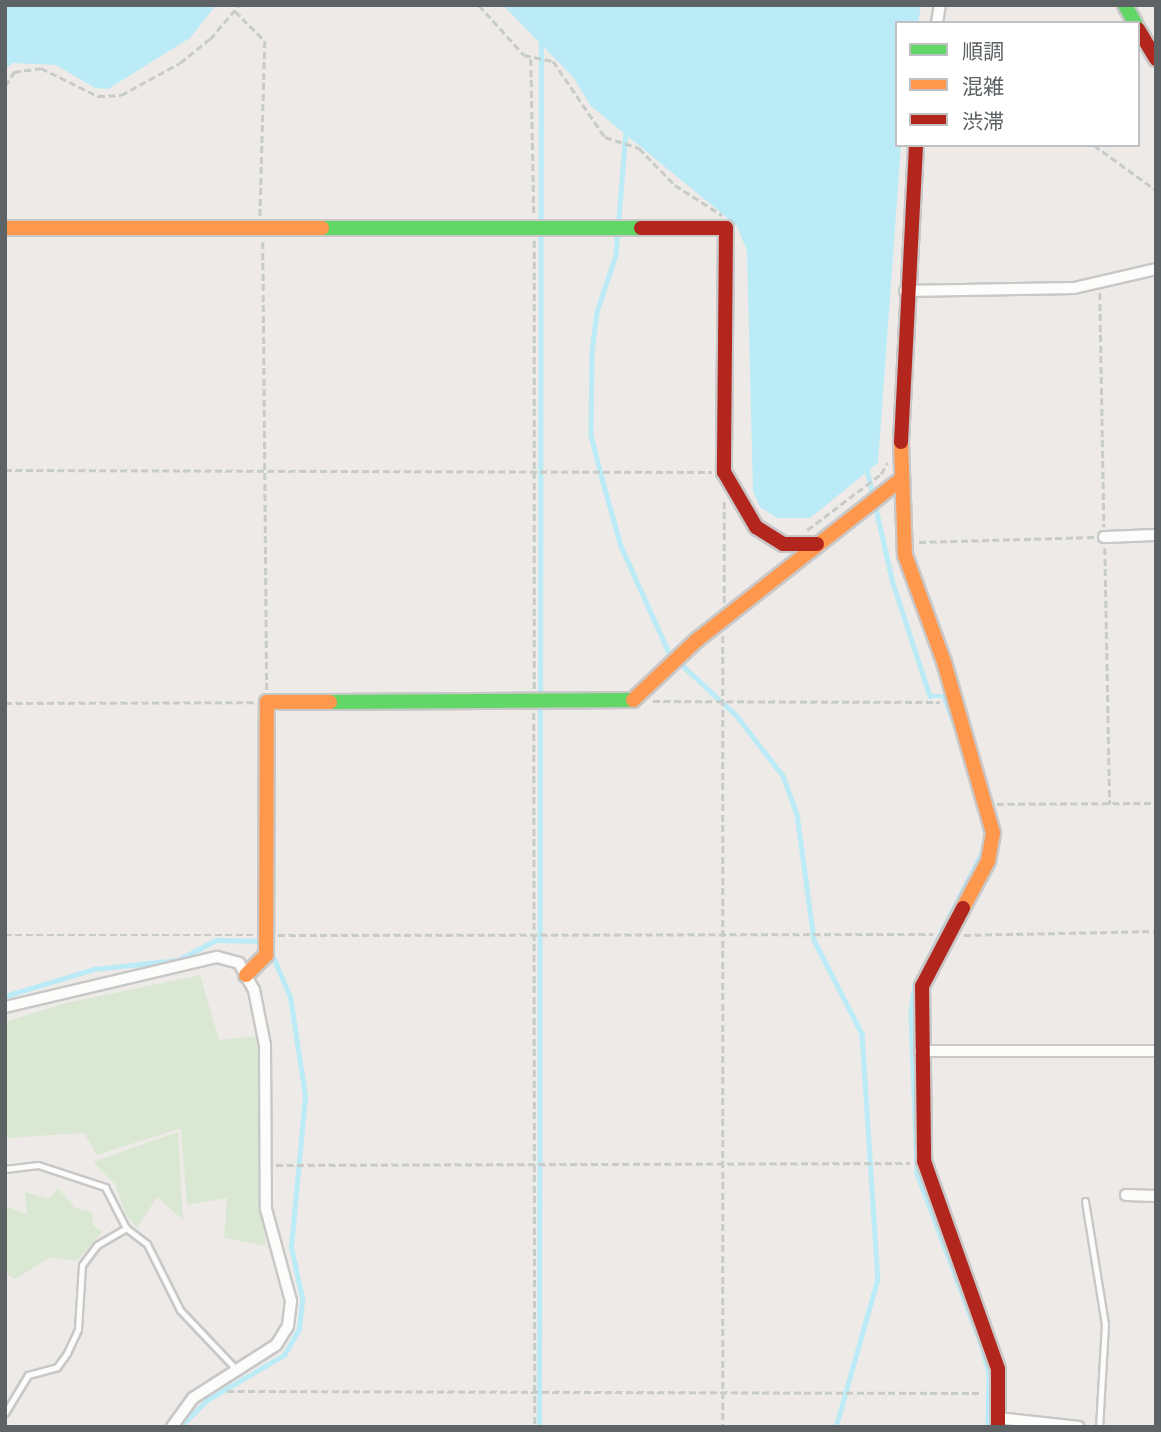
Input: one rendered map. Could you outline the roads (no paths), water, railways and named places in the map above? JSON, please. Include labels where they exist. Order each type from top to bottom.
[{"type":"street","points":[[1125,5],[1134,21]]},
{"type":"street","points":[[1140,32],[1156,60]]},
{"type":"street","points":[[916,147],[905,290],[900,481],[904,543],[956,701],[987,807],[993,848],[922,986],[920,1051],[924,1161],[998,1369],[998,1422],[1079,1427]]},
{"type":"street","points":[[5,228],[726,228],[724,472],[756,527],[789,544],[817,544]]},
{"type":"street","points":[[905,290],[1074,288],[1156,268]]},
{"type":"street","points":[[246,975],[266,955],[267,702],[636,700],[719,622],[900,481]]},
{"type":"street","points":[[1104,537],[1156,535]]},
{"type":"street","points":[[5,1007],[217,957],[239,963],[260,1008],[265,1045],[262,1165],[266,1209],[291,1301],[288,1326],[276,1345],[193,1398],[172,1427]]},
{"type":"street","points":[[920,1051],[1156,1051]]},
{"type":"street","points":[[1126,1195],[1156,1196]]},
{"type":"lane","points":[[5,1169],[38,1165],[106,1187],[126,1228],[147,1244],[180,1310],[237,1370]]},
{"type":"lane","points":[[1085,1201],[1105,1324],[1099,1427]]},
{"type":"lane","points":[[5,1413],[28,1375],[57,1367],[67,1353],[78,1329],[82,1265],[97,1245],[126,1228]]},
{"type":"water","points":[[5,5],[216,5],[190,38],[108,89],[95,88],[56,65],[13,63],[5,69]]},
{"type":"water","points":[[503,5],[921,5],[918,21],[895,21],[895,147],[901,147],[878,463],[810,518],[777,518],[760,507],[753,491],[747,251],[737,226],[591,106],[573,77]]},
{"type":"waterway","points":[[539,1427],[541,42]]},
{"type":"waterway","points":[[626,131],[616,255],[597,312],[592,352],[591,435],[603,482],[621,546],[669,653],[737,716],[783,776],[797,814],[814,940],[862,1034],[878,1279],[836,1427]]},
{"type":"waterway","points":[[867,469],[893,583],[930,696],[944,696],[956,729]]},
{"type":"waterway","points":[[984,849],[915,984],[911,1014],[917,1173],[982,1347],[989,1374],[988,1427]]},
{"type":"waterway","points":[[5,996],[94,969],[178,960],[216,940],[262,941]]},
{"type":"waterway","points":[[180,1427],[207,1400],[284,1355],[299,1329],[302,1298],[291,1247],[305,1096],[290,997],[270,950]]}]
